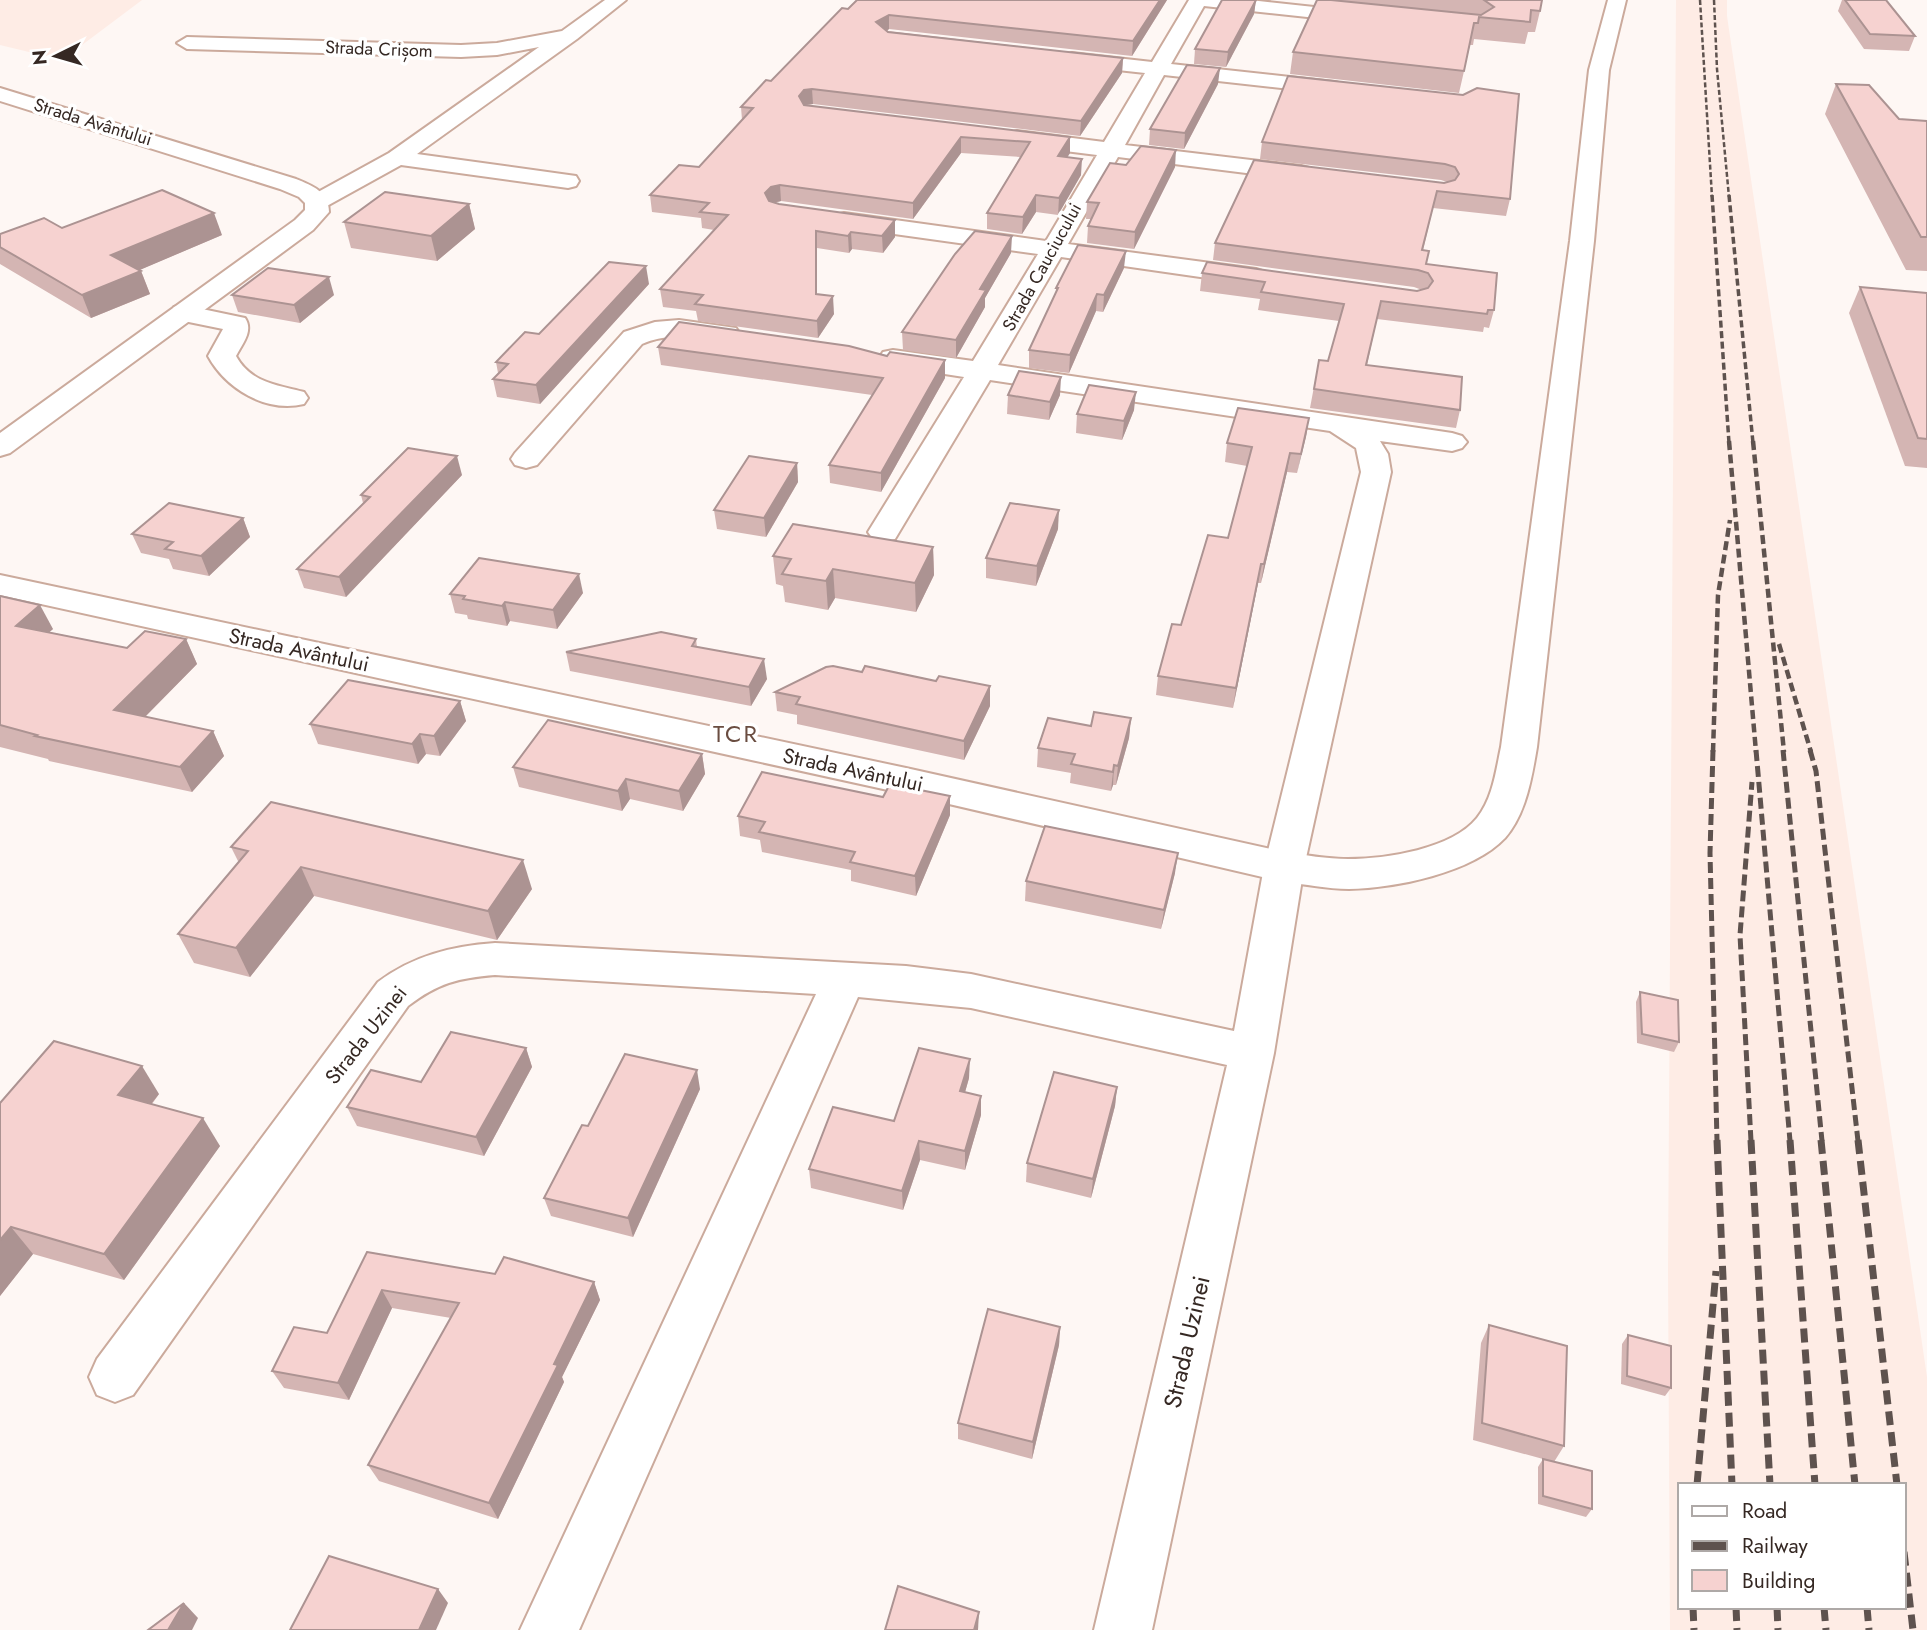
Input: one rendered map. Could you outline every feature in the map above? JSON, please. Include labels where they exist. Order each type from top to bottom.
[{"type":"street","name":"Strada Crișom","points":[[317,202],[397,158],[617,0]]},
{"type":"street","points":[[1198,0],[1384,19]]},
{"type":"street","name":"Strada Cauciucului","points":[[884,532],[984,371],[1051,249],[1198,0]]},
{"type":"street","name":"Strada Avântului","points":[[0,585],[879,775],[1284,867],[1348,874],[1413,867],[1468,847],[1492,827],[1510,792],[1519,747],[1582,241],[1599,70],[1617,0]]},
{"type":"street","name":"Strada Crișom","points":[[187,43],[461,51],[497,49],[570,35]]},
{"type":"street","points":[[1050,56],[1350,90]]},
{"type":"street","name":"Strada Avântului","points":[[0,94],[288,184],[307,192],[317,202]]},
{"type":"street","points":[[1001,136],[1316,174]]},
{"type":"street","points":[[397,158],[568,181]]},
{"type":"street","points":[[0,447],[304,225],[317,212],[317,202]]},
{"type":"street","points":[[821,217],[1280,280]]},
{"type":"street","points":[[183,313],[236,324],[236,332],[222,356],[237,379],[266,394],[294,398]]},
{"type":"street","points":[[526,459],[633,338],[643,333],[672,328],[748,337]]},
{"type":"street","points":[[873,355],[1337,423],[1360,438],[1376,458],[1376,472],[1284,867]]},
{"type":"street","points":[[1360,438],[1452,442]]},
{"type":"street","name":"Strada Uzinei","points":[[1123,1630],[1252,1054],[1284,867]]},
{"type":"street","name":"Strada Uzinei","points":[[115,1377],[393,994],[413,977],[448,964],[495,959],[906,983],[971,991],[1252,1054]]},
{"type":"street","points":[[549,1630],[844,981]]},
{"type":"shaded area","points":[[0,0],[142,0],[62,60],[0,45]]},
{"type":"shaded area","points":[[1676,0],[1727,0],[1727,16],[1927,1377],[1927,1630],[1670,1630],[1668,1269]]},
{"type":"building","points":[[857,0],[1160,0],[1133,41],[889,15],[876,22],[888,32],[1123,58],[1081,121],[812,89],[804,90],[799,96],[804,105],[1070,137],[1058,156],[1082,159],[1059,198],[1036,195],[1023,217],[987,213],[1030,142],[961,137],[913,203],[780,185],[771,187],[765,193],[769,201],[779,204],[895,220],[882,236],[851,232],[848,236],[816,231],[816,294],[833,296],[817,321],[695,304],[703,295],[660,289],[728,215],[700,212],[709,203],[650,195],[679,165],[699,167],[753,108],[741,107],[766,80],[771,81],[842,8],[848,9]]},
{"type":"building","points":[[1222,0],[1256,0],[1228,52],[1195,49]]},
{"type":"building","points":[[1317,0],[1481,15],[1494,7],[1484,0],[1542,0],[1540,11],[1531,10],[1530,22],[1479,17],[1478,23],[1474,23],[1464,71],[1293,52]]},
{"type":"building","points":[[1845,0],[1886,0],[1915,36],[1870,34]]},
{"type":"building","points":[[1187,65],[1220,68],[1185,133],[1150,129]]},
{"type":"building","points":[[1288,76],[1463,95],[1477,88],[1519,94],[1510,199],[1437,191],[1422,250],[1429,251],[1426,264],[1497,273],[1494,310],[1488,310],[1487,314],[1381,301],[1366,365],[1462,377],[1460,410],[1314,389],[1319,360],[1328,361],[1344,304],[1261,292],[1265,282],[1202,273],[1207,262],[1417,291],[1428,288],[1433,281],[1428,273],[1418,270],[1215,243],[1254,160],[1444,183],[1455,180],[1459,174],[1455,167],[1445,164],[1262,142]]},
{"type":"building","points":[[1836,84],[1869,85],[1899,119],[1927,121],[1927,237],[1921,237]]},
{"type":"building","points":[[1141,146],[1176,150],[1135,232],[1088,226],[1099,203],[1087,202],[1110,163],[1126,165]]},
{"type":"building","points":[[162,190],[214,213],[111,255],[141,271],[82,295],[0,247],[0,234],[44,218],[62,228]]},
{"type":"building","points":[[385,192],[469,204],[431,236],[344,222]]},
{"type":"building","points":[[975,231],[1012,236],[980,289],[986,290],[956,340],[902,332],[955,254]]},
{"type":"building","points":[[1078,245],[1126,251],[1104,295],[1097,294],[1070,355],[1029,350],[1056,288]]},
{"type":"building","points":[[609,262],[646,266],[536,385],[493,379],[508,364],[496,362],[525,332],[539,334]]},
{"type":"building","points":[[268,268],[329,277],[294,305],[232,295]]},
{"type":"building","points":[[1860,287],[1927,293],[1927,439],[1918,438]]},
{"type":"building","points":[[679,322],[849,346],[887,356],[890,352],[945,360],[881,473],[829,465],[883,378],[658,347]]},
{"type":"building","points":[[1019,371],[1061,377],[1050,402],[1008,395]]},
{"type":"building","points":[[1089,385],[1136,392],[1124,421],[1077,414]]},
{"type":"building","points":[[1238,408],[1309,418],[1301,454],[1290,453],[1264,564],[1261,564],[1236,688],[1158,676],[1172,624],[1181,625],[1208,535],[1228,538],[1252,447],[1227,443]]},
{"type":"building","points":[[408,448],[457,456],[339,577],[297,569],[370,497],[361,495]]},
{"type":"building","points":[[749,456],[797,463],[764,518],[714,510]]},
{"type":"building","points":[[169,503],[243,518],[201,556],[165,549],[173,542],[132,534]]},
{"type":"building","points":[[1010,503],[1059,510],[1037,566],[986,558]]},
{"type":"building","points":[[793,524],[933,547],[915,583],[833,569],[826,581],[782,574],[791,559],[773,556]]},
{"type":"building","points":[[479,558],[579,574],[553,610],[505,602],[502,606],[450,594]]},
{"type":"building","points":[[0,596],[40,605],[16,626],[127,648],[145,631],[186,639],[114,710],[213,731],[180,767],[35,736],[37,735],[0,725]]},
{"type":"building","points":[[661,632],[696,639],[692,646],[764,659],[749,687],[566,652]]},
{"type":"building","points":[[833,666],[862,672],[865,666],[936,681],[939,676],[990,686],[964,741],[796,704],[800,697],[775,692]]},
{"type":"building","points":[[348,680],[460,701],[434,736],[420,734],[412,744],[310,724]]},
{"type":"building","points":[[1094,712],[1131,718],[1118,766],[1114,765],[1113,772],[1071,764],[1075,754],[1038,748],[1048,718],[1091,726]]},
{"type":"building","points":[[548,720],[702,754],[679,791],[626,779],[618,791],[513,767]]},
{"type":"building","points":[[762,772],[883,797],[890,784],[950,796],[915,876],[850,862],[855,852],[759,832],[765,822],[738,816]]},
{"type":"building","points":[[271,802],[523,860],[488,911],[301,867],[236,948],[178,934],[248,851],[231,847]]},
{"type":"building","points":[[1045,826],[1178,853],[1164,910],[1026,881]]},
{"type":"building","points":[[1640,992],[1678,1000],[1679,1042],[1642,1034]]},
{"type":"building","points":[[451,1032],[526,1048],[476,1137],[347,1107],[371,1070],[421,1082]]},
{"type":"building","points":[[54,1041],[142,1066],[118,1095],[203,1118],[104,1254],[11,1227],[0,1240],[0,1103]]},
{"type":"building","points":[[919,1048],[970,1059],[960,1091],[981,1096],[965,1151],[919,1141],[902,1191],[809,1169],[833,1107],[894,1121]]},
{"type":"building","points":[[625,1054],[697,1070],[628,1218],[544,1198],[582,1125],[588,1126]]},
{"type":"building","points":[[1054,1072],[1117,1087],[1093,1179],[1027,1163]]},
{"type":"building","points":[[367,1252],[495,1274],[504,1257],[594,1282],[554,1364],[558,1365],[489,1503],[368,1465],[459,1303],[382,1290],[338,1383],[272,1371],[294,1327],[327,1333]]},
{"type":"building","points":[[988,1309],[1060,1327],[1033,1442],[958,1423]]},
{"type":"building","points":[[1489,1325],[1567,1346],[1564,1446],[1482,1423]]},
{"type":"building","points":[[1628,1335],[1671,1346],[1671,1388],[1627,1376]]},
{"type":"building","points":[[1543,1459],[1592,1471],[1592,1509],[1543,1496]]},
{"type":"building","points":[[329,1556],[438,1589],[419,1630],[290,1630]]},
{"type":"building","points":[[898,1586],[979,1612],[974,1630],[885,1630]]},
{"type":"building","points":[[184,1603],[168,1630],[148,1630]]},
{"type":"railway","points":[[1700,0],[1712,197]]},
{"type":"railway","points":[[1714,0],[1717,69],[1729,197]]},
{"type":"railway","points":[[1712,195],[1729,443]]},
{"type":"railway","points":[[1729,195],[1753,443]]},
{"type":"railway","points":[[1729,441],[1756,752]]},
{"type":"railway","points":[[1753,441],[1784,752]]},
{"type":"railway","points":[[1713,752],[1718,595],[1730,520]]},
{"type":"railway","points":[[1779,644],[1811,752]]},
{"type":"railway","points":[[1713,750],[1710,853],[1717,1141]]},
{"type":"railway","points":[[1756,750],[1790,1141]]},
{"type":"railway","points":[[1783,750],[1822,1141]]},
{"type":"railway","points":[[1810,750],[1816,771],[1858,1141]]},
{"type":"railway","points":[[1751,1141],[1740,935],[1752,782]]},
{"type":"railway","points":[[1717,1140],[1732,1483]]},
{"type":"railway","points":[[1751,1140],[1770,1483]]},
{"type":"railway","points":[[1790,1140],[1815,1483]]},
{"type":"railway","points":[[1821,1140],[1855,1483]]},
{"type":"railway","points":[[1858,1140],[1897,1483]]},
{"type":"railway","points":[[1697,1483],[1716,1271]]},
{"type":"railway","points":[[1906,1569],[1913,1630]]},
{"type":"railway","points":[[1693,1609],[1694,1630]]},
{"type":"railway","points":[[1736,1609],[1737,1630]]},
{"type":"railway","points":[[1777,1609],[1778,1630]]},
{"type":"railway","points":[[1824,1609],[1826,1630]]},
{"type":"railway","points":[[1867,1609],[1869,1630]]},
{"type":"district","name":"TCR","points":[[736,734]]}]
